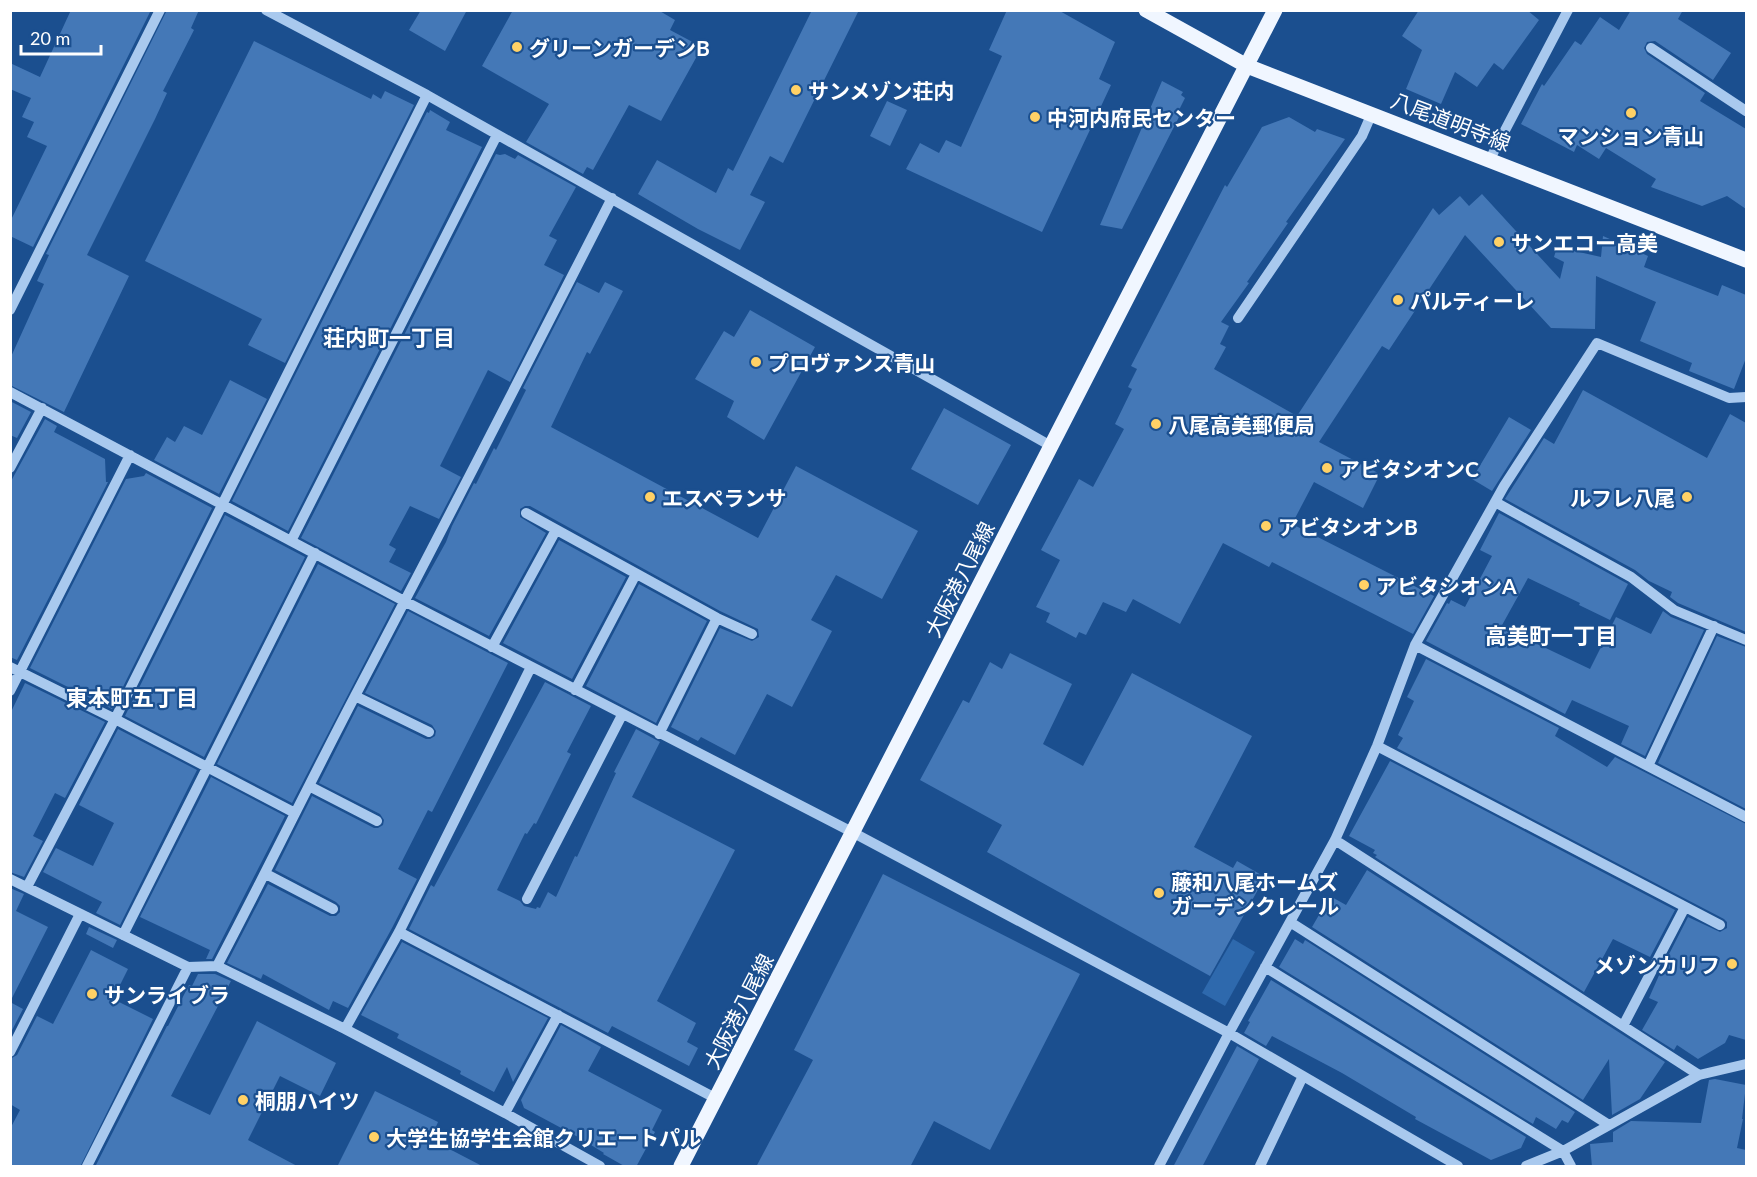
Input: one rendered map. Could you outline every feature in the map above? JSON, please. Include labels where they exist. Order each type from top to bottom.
[{"type":"main road","name":"八尾道明寺線","points":[[1146,10],[1247,66],[1746,260]]},
{"type":"main road","name":"大阪港八尾線","points":[[681,1167],[1275,10]]},
{"type":"street","points":[[10,310],[160,10]]},
{"type":"street","points":[[266,10],[427,95],[1051,446]]},
{"type":"street","points":[[1490,159],[1566,11]]},
{"type":"street","points":[[1651,48],[1746,111]]},
{"type":"street","points":[[27,887],[115,719],[427,95]]},
{"type":"street","points":[[1238,318],[1362,136],[1372,113]]},
{"type":"street","points":[[291,541],[497,135]]},
{"type":"street","points":[[217,966],[612,198]]},
{"type":"street","points":[[1159,1167],[1229,1033],[1335,840],[1377,746],[1414,645],[1495,502],[1597,343],[1729,398],[1746,397]]},
{"type":"street","points":[[10,392],[658,734],[852,832],[1229,1033],[1458,1167]]},
{"type":"street","points":[[10,468],[42,408]]},
{"type":"street","points":[[10,691],[15,670],[129,455]]},
{"type":"street","points":[[1495,502],[1631,577],[1674,610],[1746,640]]},
{"type":"street","points":[[526,513],[717,618],[752,634]]},
{"type":"street","points":[[492,647],[556,530]]},
{"type":"street","points":[[123,935],[315,553]]},
{"type":"street","points":[[575,690],[636,574]]},
{"type":"street","points":[[658,734],[717,618]]},
{"type":"street","points":[[1648,766],[1714,626]]},
{"type":"street","points":[[1414,645],[1746,817]]},
{"type":"street","points":[[345,1029],[399,932],[531,667]]},
{"type":"street","points":[[15,670],[115,719],[295,813]]},
{"type":"street","points":[[355,696],[429,732]]},
{"type":"street","points":[[527,899],[622,715]]},
{"type":"street","points":[[1377,746],[1720,925]]},
{"type":"street","points":[[309,786],[377,821]]},
{"type":"street","points":[[1335,840],[1699,1075]]},
{"type":"street","points":[[266,874],[333,909]]},
{"type":"street","points":[[10,879],[188,968],[217,966],[345,1029],[505,1113],[600,1167]]},
{"type":"street","points":[[1623,1026],[1685,907]]},
{"type":"street","points":[[10,1052],[80,914]]},
{"type":"street","points":[[1290,922],[1609,1125]]},
{"type":"street","points":[[399,932],[717,1099]]},
{"type":"street","points":[[1265,967],[1563,1150],[1571,1167]]},
{"type":"street","points":[[87,1167],[188,968]]},
{"type":"street","points":[[505,1113],[558,1016]]},
{"type":"street","points":[[1527,1167],[1563,1150],[1699,1075],[1746,1064]]},
{"type":"street","points":[[1260,1167],[1304,1076]]},
{"type":"shaded area","points":[[1233,939],[1255,952],[1225,1006],[1202,993]]},
{"type":"building","points":[[71,10],[151,10],[33,247],[10,236],[10,222],[47,146],[27,137],[34,122],[22,117],[31,98],[10,89],[10,63],[40,77]]},
{"type":"building","points":[[167,10],[199,10],[191,28],[194,30],[163,91],[167,93],[87,255],[129,276],[64,412],[10,385],[10,359],[44,284],[37,281],[49,255],[46,254]]},
{"type":"building","points":[[421,10],[467,10],[445,51],[409,30]]},
{"type":"building","points":[[513,10],[658,10],[675,20],[670,30],[702,47],[661,121],[629,105],[593,170],[587,167],[583,174],[526,142],[549,104],[482,66]]},
{"type":"building","points":[[812,10],[859,10],[783,163],[770,156],[750,195],[765,202],[740,250],[698,229],[638,194],[657,160],[716,193],[728,168],[733,171]]},
{"type":"building","name":"中河内府民センター","points":[[1007,10],[1058,10],[1115,42],[1099,79],[1111,85],[1042,232],[906,169],[920,143],[939,153],[946,140],[961,147],[1002,56],[989,50]]},
{"type":"building","points":[[1419,10],[1527,10],[1539,20],[1503,70],[1494,63],[1477,87],[1455,72],[1441,104],[1406,89],[1422,50],[1402,36]]},
{"type":"building","points":[[1631,10],[1683,10],[1678,19],[1731,53],[1713,80],[1655,41],[1647,42],[1644,48],[1647,54],[1705,93],[1700,101],[1746,129],[1746,209],[1727,196],[1702,206],[1651,187],[1656,179],[1606,148],[1599,159],[1577,145],[1574,152],[1521,124],[1542,84],[1544,86],[1575,41],[1581,45],[1600,17],[1619,30]]},
{"type":"building","points":[[254,41],[371,99],[373,94],[381,99],[385,91],[414,105],[285,363],[248,345],[262,319],[145,261]]},
{"type":"building","points":[[1162,81],[1183,92],[1181,95],[1185,98],[1177,114],[1180,115],[1122,229],[1100,225]]},
{"type":"building","points":[[887,101],[907,110],[890,146],[870,136]]},
{"type":"building","points":[[430,110],[450,122],[446,130],[482,147],[288,531],[232,501]]},
{"type":"building","points":[[1289,117],[1315,132],[1317,129],[1345,139],[1286,222],[1288,223],[1221,322],[1229,326],[1220,344],[1226,347],[1214,369],[1297,416],[1433,208],[1439,215],[1460,196],[1469,206],[1482,194],[1560,279],[1564,262],[1554,257],[1557,247],[1601,257],[1603,236],[1648,256],[1644,267],[1718,296],[1722,285],[1746,295],[1746,358],[1734,389],[1689,371],[1692,363],[1640,341],[1656,302],[1596,276],[1595,329],[1551,328],[1465,235],[1389,350],[1382,346],[1319,442],[1380,474],[1363,508],[1314,482],[1292,524],[1434,596],[1413,634],[1272,562],[1269,567],[1223,543],[1180,624],[1133,599],[1126,612],[1103,602],[1086,635],[1079,632],[1076,638],[1046,622],[1050,613],[1036,607],[1060,560],[1041,550],[1079,479],[1093,487],[1124,429],[1115,424],[1132,389],[1128,387],[1137,369],[1131,366],[1225,185],[1227,187],[1262,127]]},
{"type":"building","points":[[496,154],[505,154],[515,159],[518,155],[576,187],[549,236],[557,240],[544,265],[564,275],[510,382],[488,370],[440,466],[461,477],[439,519],[410,506],[389,545],[396,549],[389,562],[411,573],[401,591],[301,538]]},
{"type":"building","points":[[577,282],[599,293],[605,282],[623,291],[590,354],[587,352],[551,427],[758,538],[796,466],[918,531],[882,599],[836,575],[811,620],[832,631],[792,707],[767,694],[735,755],[701,737],[698,741],[671,727],[720,628],[752,641],[759,637],[758,629],[720,611],[530,506],[520,509],[520,517],[546,533],[489,636],[415,598],[446,542],[474,483],[476,484],[494,448],[496,450],[526,390],[523,388]]},
{"type":"building","name":"プロヴァンス青山","points":[[750,310],[815,347],[764,440],[727,417],[734,401],[695,379],[724,331],[734,337]]},
{"type":"building","points":[[230,380],[267,399],[219,494],[154,460],[167,437],[175,442],[184,426],[202,435]]},
{"type":"building","points":[[1583,390],[1707,458],[1730,414],[1746,423],[1746,632],[1678,603],[1670,597],[1672,592],[1505,499],[1544,438],[1554,444]]},
{"type":"building","points":[[10,401],[31,412],[17,438],[10,435]]},
{"type":"building","points":[[944,408],[1011,445],[978,505],[911,469]]},
{"type":"building","points":[[1509,417],[1531,430],[1492,491],[1472,479]]},
{"type":"building","points":[[45,419],[57,426],[54,432],[105,459],[106,482],[108,482],[17,660],[10,657],[10,483]]},
{"type":"building","points":[[146,473],[212,508],[112,709],[30,668],[126,479],[144,476]]},
{"type":"building","points":[[1499,513],[1628,584],[1610,620],[1528,578],[1501,627],[1590,669],[1616,617],[1651,634],[1663,611],[1671,617],[1704,630],[1645,756],[1621,744],[1629,726],[1572,700],[1565,714],[1426,641],[1447,603],[1449,604],[1451,600],[1465,607],[1492,556],[1480,550]]},
{"type":"building","points":[[225,515],[305,557],[204,757],[125,716]]},
{"type":"building","points":[[559,540],[626,577],[572,679],[503,643]]},
{"type":"building","points":[[318,564],[395,604],[292,803],[217,764]]},
{"type":"building","points":[[639,584],[707,621],[656,723],[586,686]]},
{"type":"building","points":[[408,611],[508,663],[432,812],[428,810],[398,869],[417,879],[392,928],[348,1008],[333,1001],[329,1010],[263,974],[261,979],[227,963],[268,884],[330,916],[336,916],[340,912],[340,906],[336,902],[275,870],[312,796],[374,828],[383,825],[384,820],[380,814],[319,783],[358,706],[426,739],[435,736],[436,731],[432,725],[365,693]]},
{"type":"building","points":[[1717,636],[1746,647],[1746,809],[1658,763]]},
{"type":"building","points":[[1010,653],[1072,684],[1043,744],[1083,766],[1132,673],[1252,736],[1194,847],[1233,868],[1237,861],[1265,877],[1210,976],[987,852],[1002,825],[920,780],[963,700],[969,703],[990,662],[1002,669]]},
{"type":"building","points":[[1426,659],[1559,728],[1555,736],[1607,767],[1615,757],[1746,824],[1746,1040],[1729,1035],[1725,1043],[1698,1059],[1677,1045],[1674,1050],[1642,1030],[1658,1002],[1649,998],[1688,917],[1720,932],[1727,928],[1727,922],[1724,919],[1397,748],[1403,738],[1398,735],[1414,701],[1407,697]]},
{"type":"building","points":[[545,682],[591,706],[567,752],[571,754],[536,824],[534,823],[527,834],[525,833],[497,890],[520,901],[524,906],[536,909],[540,908],[548,892],[556,897],[636,729],[660,742],[632,797],[735,850],[657,1001],[696,1023],[687,1042],[698,1048],[689,1066],[612,1026],[608,1033],[409,929],[431,885],[434,887]]},
{"type":"building","points":[[25,683],[105,722],[65,798],[55,793],[33,836],[43,841],[24,877],[10,872],[10,714]]},
{"type":"building","points":[[118,729],[197,770],[120,925],[96,913],[102,902],[43,872],[56,848],[93,866],[114,823],[79,805]]},
{"type":"building","points":[[1390,761],[1675,910],[1650,957],[1613,939],[1584,992],[1375,857],[1377,855],[1373,853],[1375,850],[1349,836]]},
{"type":"building","points":[[211,777],[285,816],[212,959],[206,959],[210,950],[140,917]]},
{"type":"building","points":[[1367,870],[1665,1062],[1640,1099],[1612,1115],[1609,1059],[1583,1100],[1312,927],[1330,896],[1346,905]]},
{"type":"building","points":[[883,874],[1080,974],[990,1150],[934,1121],[910,1167],[756,1167],[813,1060],[794,1050]]},
{"type":"building","points":[[10,888],[24,894],[16,911],[48,927],[10,1002]]},
{"type":"building","points":[[89,927],[117,940],[113,948],[86,934]]},
{"type":"building","points":[[1295,939],[1303,944],[1305,940],[1575,1112],[1568,1123],[1562,1120],[1556,1129],[1536,1117],[1533,1124],[1279,967]]},
{"type":"building","points":[[402,942],[548,1018],[513,1082],[507,1067],[494,1092],[460,1074],[461,1071],[397,1038],[399,1034],[361,1015]]},
{"type":"building","points":[[91,950],[128,969],[113,999],[153,1019],[80,1167],[10,1167],[10,1129],[20,1110],[10,1104],[10,1059],[17,1055],[37,1016],[53,1024]]},
{"type":"building","points":[[198,974],[215,974],[231,981],[171,1096],[210,1115],[257,1021],[336,1063],[320,1096],[280,1076],[248,1140],[299,1167],[95,1167],[167,1026],[189,985],[192,986]]},
{"type":"building","points":[[1271,980],[1526,1137],[1521,1148],[1491,1160],[1415,1119],[1416,1117],[1342,1073],[1272,1036],[1266,1046],[1244,1033],[1250,1022],[1248,1021]]},
{"type":"building","points":[[10,1002],[23,1009],[10,1034]]},
{"type":"building","points":[[561,1025],[601,1047],[588,1071],[662,1110],[652,1130],[655,1132],[636,1167],[626,1167],[578,1137],[524,1108],[521,1100]]},
{"type":"building","points":[[1237,1046],[1259,1059],[1202,1167],[1173,1167]]},
{"type":"building","points":[[1709,1080],[1746,1085],[1743,1119],[1737,1148],[1746,1150],[1746,1167],[1592,1167],[1590,1144],[1613,1142],[1613,1132],[1631,1121],[1701,1123]]},
{"type":"building","points":[[375,1091],[438,1122],[435,1129],[439,1131],[434,1141],[484,1167],[337,1167]]},
{"type":"place","name":"グリーンガーデンB","points":[[517,47]]},
{"type":"place","name":"サンメゾン荘内","points":[[796,90]]},
{"type":"place","name":"マンション青山","points":[[1631,113]]},
{"type":"place","name":"中河内府民センター","points":[[1035,117]]},
{"type":"place","name":"サンエコー高美","points":[[1499,242]]},
{"type":"place","name":"パルティーレ","points":[[1398,300]]},
{"type":"place","name":"プロヴァンス青山","points":[[756,362]]},
{"type":"place","name":"八尾高美郵便局","points":[[1156,424]]},
{"type":"place","name":"アビタシオンC","points":[[1327,468]]},
{"type":"place","name":"エスペランサ","points":[[650,497]]},
{"type":"place","name":"ルフレ八尾","points":[[1687,497]]},
{"type":"place","name":"アビタシオンB","points":[[1266,526]]},
{"type":"place","name":"アビタシオンA","points":[[1364,585]]},
{"type":"place","name":"藤和八尾ホームズ ガーデンクレール","points":[[1159,893]]},
{"type":"place","name":"メゾンカリフ","points":[[1732,964]]},
{"type":"place","name":"サンライブラ","points":[[92,994]]},
{"type":"place","name":"桐朋ハイツ","points":[[243,1100]]},
{"type":"place","name":"大学生協学生会館クリエートパル","points":[[374,1137]]},
{"type":"district","name":"荘内町一丁目","points":[[389,337]]},
{"type":"district","name":"高美町一丁目","points":[[1551,635]]},
{"type":"district","name":"東本町五丁目","points":[[132,697]]}]
